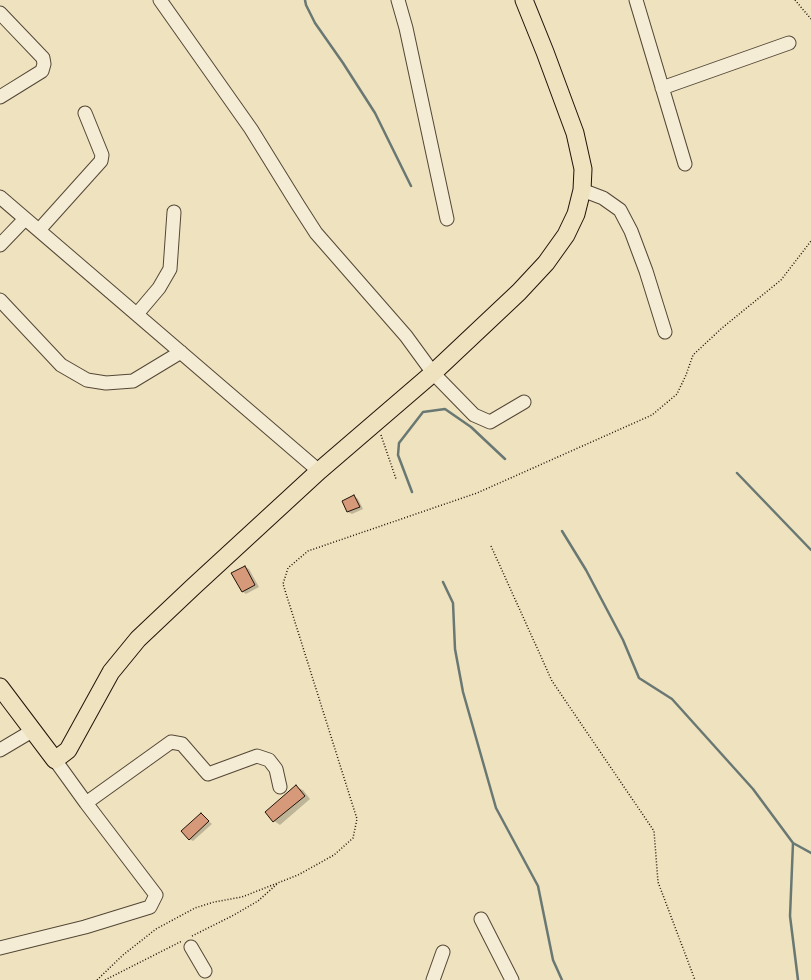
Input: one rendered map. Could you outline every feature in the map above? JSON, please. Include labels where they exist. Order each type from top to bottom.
[{"type":"main road","points":[[0,687],[55,760],[68,750],[111,672],[138,640],[193,587],[319,471],[433,373],[519,292],[546,263],[566,236],[576,214],[582,190],[583,168],[575,133],[524,0]]},
{"type":"street","points":[[160,0],[251,129],[316,233],[406,336],[433,373],[474,415],[490,422],[524,402]]},
{"type":"street","points":[[398,0],[406,28],[447,219]]},
{"type":"street","points":[[636,0],[684,164]]},
{"type":"street","points":[[0,13],[43,58],[44,64],[42,70],[0,97]]},
{"type":"street","points":[[662,88],[789,43]]},
{"type":"street","points":[[39,230],[101,161],[102,155],[85,113]]},
{"type":"street","points":[[582,190],[603,198],[620,210],[631,231],[646,271],[665,332]]},
{"type":"street","points":[[0,197],[319,471]]},
{"type":"street","points":[[137,314],[159,288],[170,269],[174,212]]},
{"type":"street","points":[[0,245],[25,219]]},
{"type":"street","points":[[0,300],[61,364],[86,380],[106,383],[133,381],[181,352]]},
{"type":"street","points":[[0,750],[32,731]]},
{"type":"street","points":[[86,804],[171,742],[182,744],[208,774],[258,756],[269,760],[276,769],[280,787]]},
{"type":"street","points":[[0,948],[85,927],[150,907],[156,895],[86,804],[55,760]]},
{"type":"street","points":[[481,919],[512,980]]},
{"type":"street","points":[[191,947],[205,971]]},
{"type":"street","points":[[433,980],[443,952]]},
{"type":"path","points":[[795,0],[811,18]]},
{"type":"path","points":[[97,980],[123,955],[156,929],[195,908],[214,902],[242,897],[298,875],[334,855],[353,838],[357,819],[283,584],[288,568],[308,551],[477,493],[652,415],[677,394],[693,355],[722,328],[781,280],[811,241]]},
{"type":"path","points":[[376,422],[396,479]]},
{"type":"path","points":[[491,546],[552,681],[654,831],[658,882],[695,980]]},
{"type":"path","points":[[105,980],[234,915],[258,901],[278,883]]},
{"type":"building","points":[[354,495],[360,507],[347,512],[342,501]]},
{"type":"building","points":[[245,566],[255,585],[242,592],[231,573]]},
{"type":"building","points":[[296,785],[305,796],[273,822],[265,812]]},
{"type":"building","points":[[201,813],[209,821],[189,840],[181,831]]},
{"type":"waterway","points":[[305,0],[315,23],[375,113],[411,186]]},
{"type":"waterway","points":[[412,492],[398,455],[399,443],[423,412],[445,409],[471,427],[505,459]]},
{"type":"waterway","points":[[737,473],[811,550]]},
{"type":"waterway","points":[[562,531],[586,570],[623,640],[639,678],[672,699],[753,789],[793,843],[811,853]]},
{"type":"waterway","points":[[443,582],[453,603],[455,649],[463,692],[496,808],[538,886],[553,960],[562,980]]},
{"type":"waterway","points":[[793,843],[790,916],[798,980]]}]
